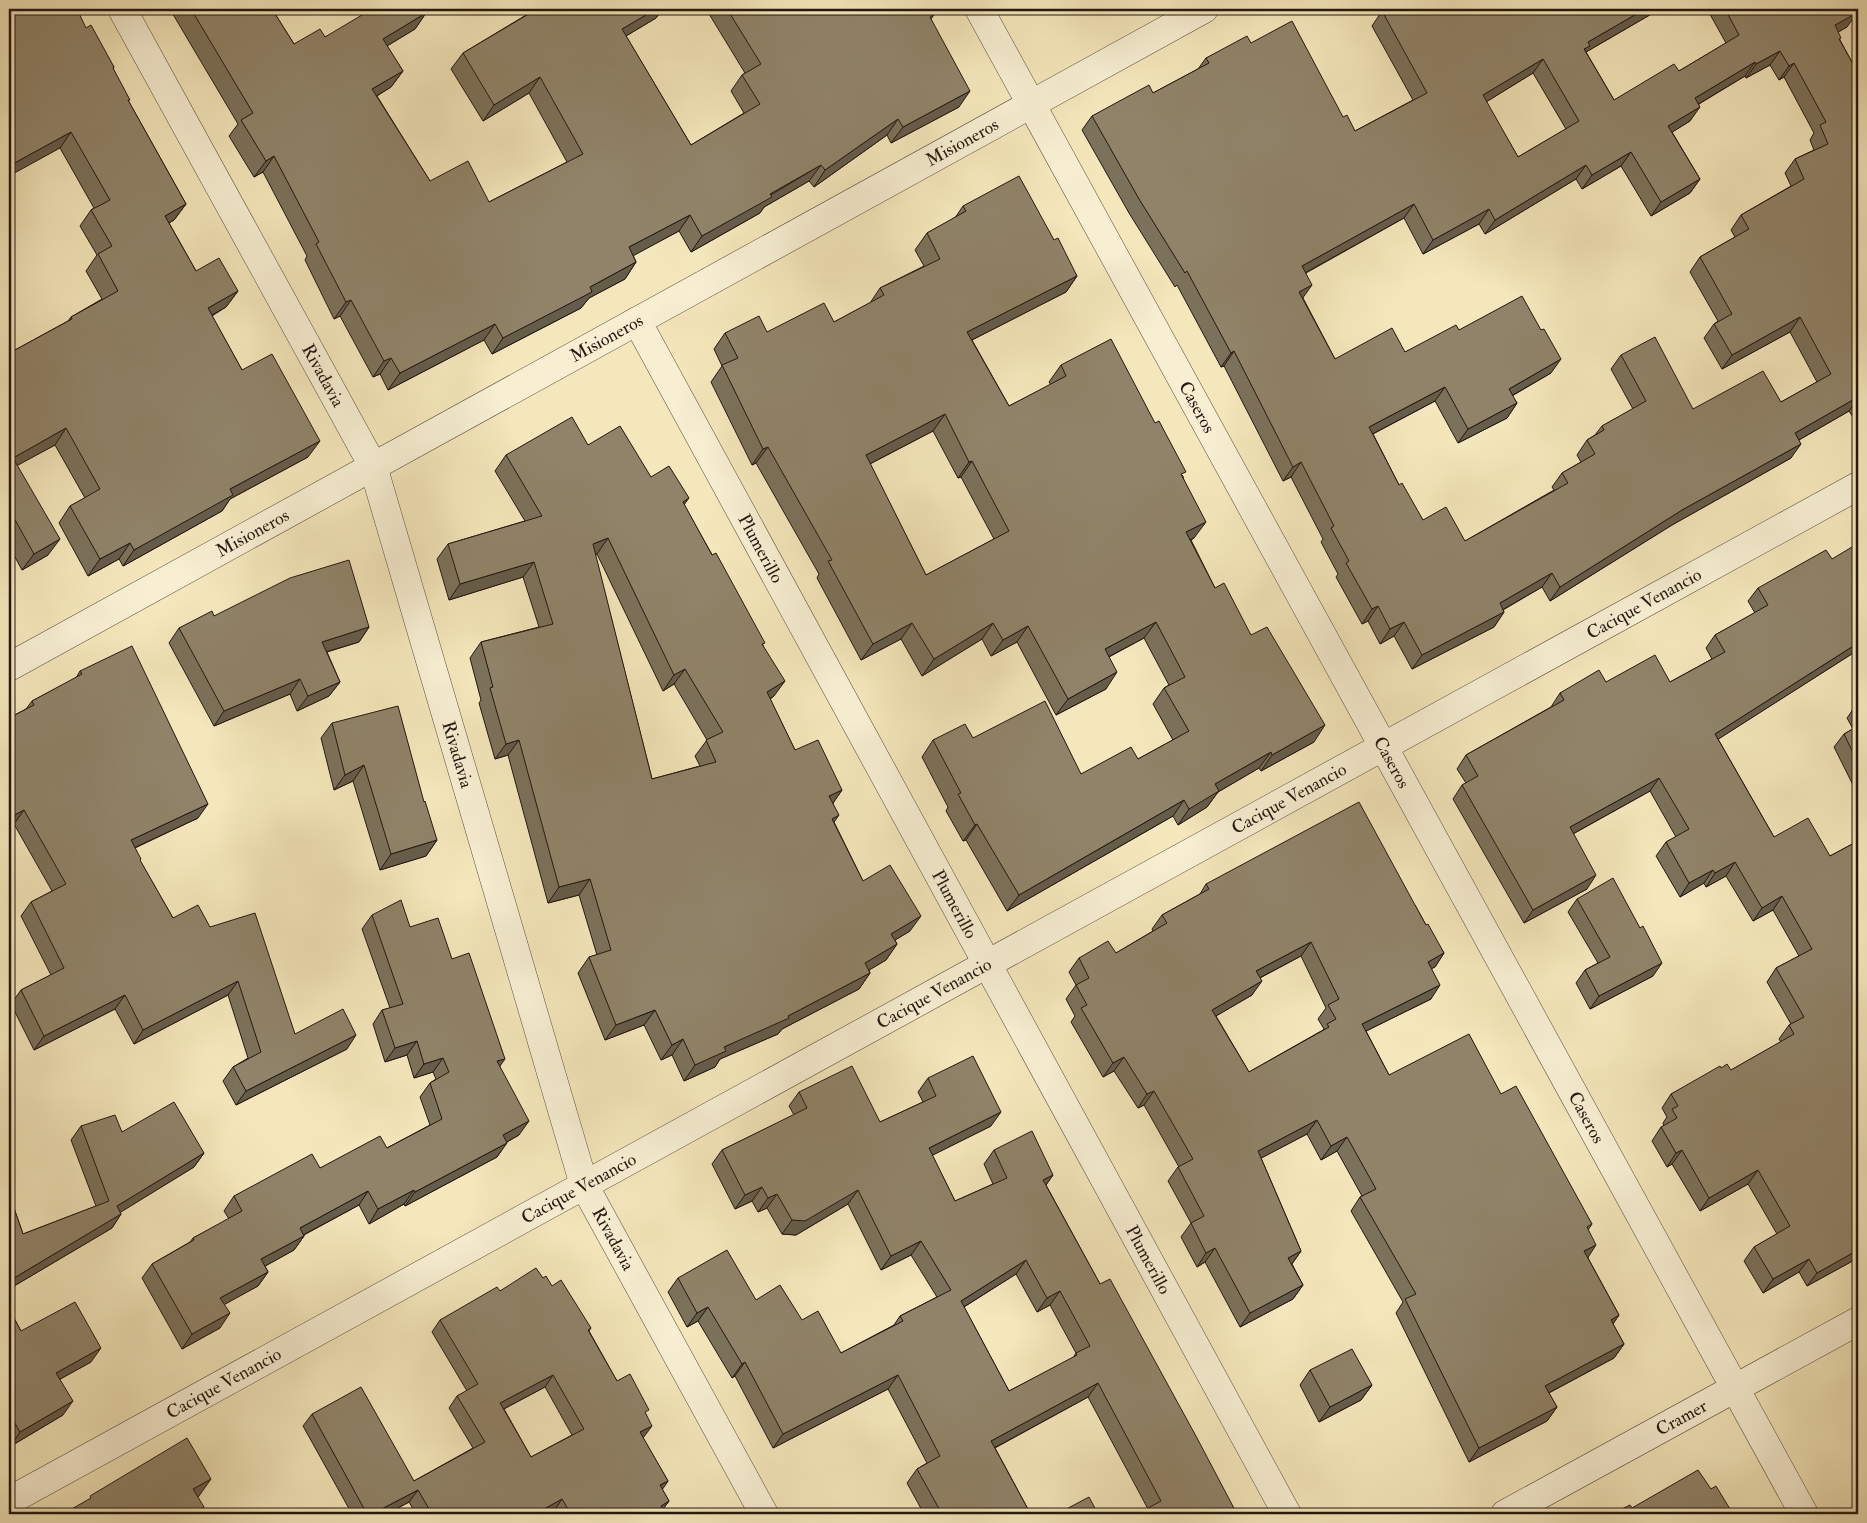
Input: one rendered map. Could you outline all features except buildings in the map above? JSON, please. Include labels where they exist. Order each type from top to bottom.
[{"type":"street","name":"Rivadavia","points":[[122,9],[373,466],[584,1185],[764,1514]]},
{"type":"street","name":"Caseros","points":[[979,9],[1804,1514]]},
{"type":"street","name":"Misioneros","points":[[9,667],[1204,9]]},
{"type":"street","name":"Plumerillo","points":[[637,321],[1287,1514]]},
{"type":"street","name":"Cacique Venancio","points":[[9,1501],[1858,486]]},
{"type":"street","name":"Cramer","points":[[1505,1514],[1858,1321]]}]
